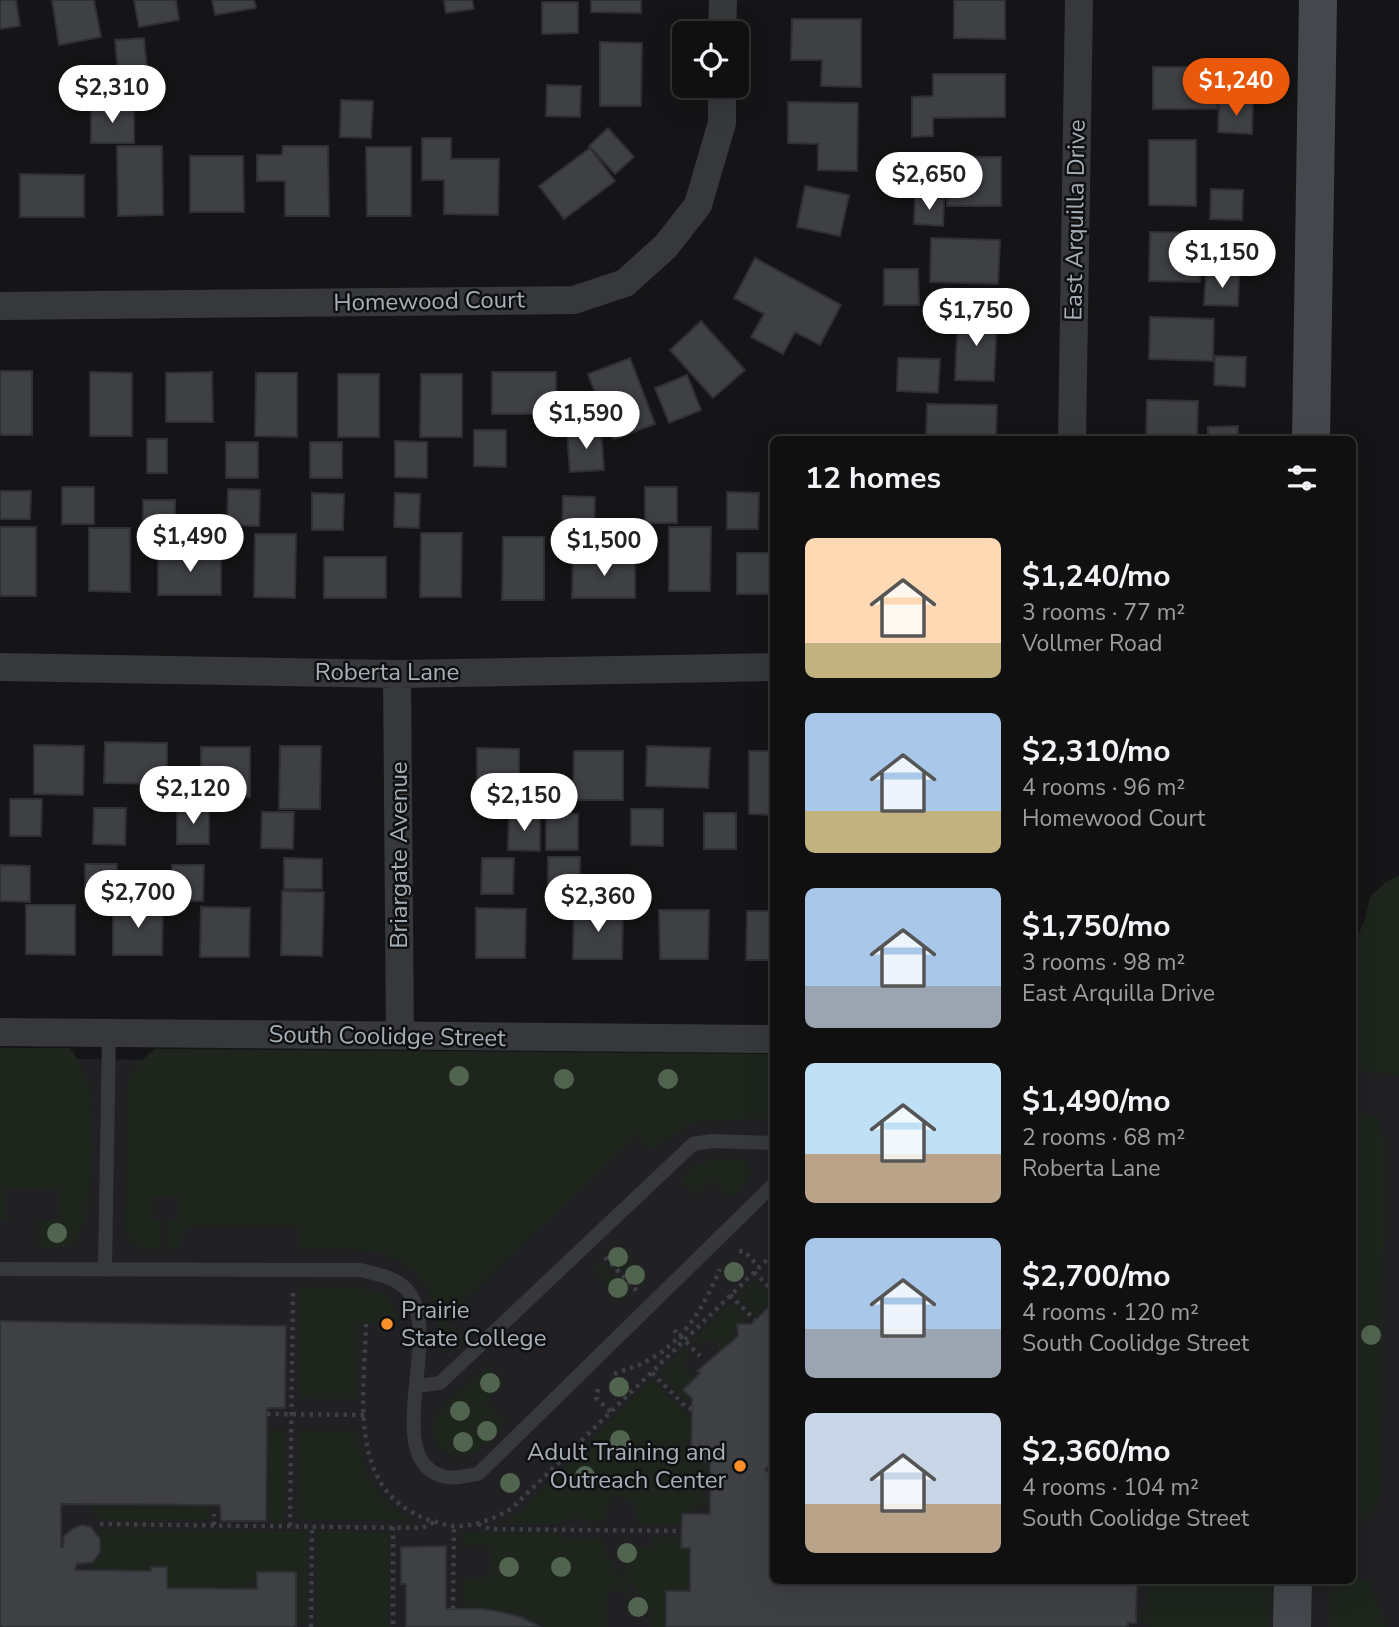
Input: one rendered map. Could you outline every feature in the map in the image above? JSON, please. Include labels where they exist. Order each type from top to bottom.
[{"type":"main road","points":[[1311,436],[1318,0]]},
{"type":"main road","points":[[1292,1627],[1293,1584]]},
{"type":"street","points":[[722,21],[723,0]]},
{"type":"street","name":"East Arquilla Drive","points":[[1072,436],[1079,0]]},
{"type":"street","name":"Homewood Court","points":[[0,306],[574,300],[625,284],[666,246],[698,205],[722,123],[722,98]]},
{"type":"street","name":"Roberta Lane","points":[[0,667],[397,674],[770,667]]},
{"type":"street","name":"Briargate Avenue","points":[[397,674],[400,1036]]},
{"type":"street","name":"South Coolidge Street","points":[[0,1032],[770,1039]]},
{"type":"lane","points":[[105,1270],[108,1033]]},
{"type":"lane","points":[[416,1386],[440,1382],[693,1144],[712,1141],[770,1143]]},
{"type":"lane","points":[[0,1269],[360,1270],[387,1277],[408,1292],[418,1317],[420,1349],[413,1431],[419,1457],[432,1473],[449,1478],[478,1474],[770,1188]]},
{"type":"path","points":[[611,1375],[659,1355],[681,1337],[711,1292],[720,1269],[738,1251],[745,1252],[759,1267]]},
{"type":"path","points":[[603,1256],[638,1292]]},
{"type":"path","points":[[754,1272],[770,1288]]},
{"type":"path","points":[[730,1295],[755,1320]]},
{"type":"path","points":[[290,1526],[293,1319]]},
{"type":"path","points":[[674,1330],[700,1356]]},
{"type":"path","points":[[652,1373],[685,1407],[692,1409]]},
{"type":"path","points":[[604,1383],[596,1391],[596,1398],[611,1412]]},
{"type":"path","points":[[267,1415],[364,1415]]},
{"type":"path","points":[[214,1514],[214,1525]]},
{"type":"path","points":[[100,1524],[422,1528],[436,1522]]},
{"type":"path","points":[[477,1523],[490,1529],[681,1531]]},
{"type":"path","points":[[311,1627],[312,1526]]},
{"type":"path","points":[[393,1527],[393,1627]]},
{"type":"path","points":[[453,1609],[454,1527]]},
{"type":"shaded area","points":[[1399,876],[1399,1075],[1356,1070],[1356,940],[1370,897],[1386,882]]},
{"type":"shaded area","name":"Prairie State College","points":[[1356,1036],[1399,1036],[1399,1627],[0,1627],[0,1058],[770,1067],[770,1584],[1356,1584]]},
{"type":"shaded area","points":[[0,1048],[70,1048],[89,1084],[92,1148],[90,1195],[80,1233],[67,1246],[39,1248],[39,1221],[58,1220],[59,1190],[6,1189],[5,1217],[9,1221],[0,1221]]},
{"type":"shaded area","points":[[155,1049],[770,1054],[770,1119],[700,1121],[682,1128],[656,1148],[649,1147],[636,1134],[446,1320],[463,1337],[464,1342],[451,1351],[444,1350],[438,1343],[437,1320],[429,1291],[417,1274],[402,1262],[384,1255],[344,1249],[300,1249],[300,1231],[296,1226],[187,1226],[180,1245],[167,1250],[169,1221],[178,1221],[178,1197],[153,1197],[153,1221],[164,1221],[164,1225],[161,1225],[161,1249],[148,1250],[134,1245],[125,1230],[128,1080],[137,1064]]},
{"type":"shaded area","points":[[1364,1112],[1378,1120],[1385,1140],[1382,1476],[1376,1506],[1368,1517],[1356,1521],[1356,1113]]},
{"type":"shaded area","points":[[740,1158],[749,1165],[752,1175],[733,1196],[714,1180],[696,1195],[682,1185],[682,1179],[702,1163],[714,1159]]},
{"type":"shaded area","points":[[613,1246],[618,1247],[644,1275],[646,1281],[640,1287],[607,1252]]},
{"type":"shaded area","points":[[599,1260],[631,1295],[624,1300],[618,1299],[593,1269]]},
{"type":"shaded area","points":[[755,1279],[770,1296],[770,1302],[757,1316],[738,1296]]},
{"type":"shaded area","points":[[346,1286],[370,1289],[387,1297],[395,1308],[398,1315],[396,1322],[359,1323],[358,1400],[300,1398],[300,1287]]},
{"type":"shaded area","points":[[732,1302],[747,1318],[732,1333],[735,1338],[720,1350],[709,1338],[700,1347],[693,1340]]},
{"type":"shaded area","points":[[685,1348],[691,1355],[683,1364],[695,1377],[682,1390],[690,1399],[686,1402],[659,1374]]},
{"type":"shaded area","points":[[486,1367],[504,1383],[487,1401],[506,1421],[475,1453],[453,1456],[440,1448],[435,1441],[433,1425],[452,1397]]},
{"type":"shaded area","points":[[652,1379],[690,1418],[689,1471],[692,1463],[708,1462],[708,1487],[703,1488],[703,1500],[708,1500],[708,1506],[696,1506],[688,1514],[681,1513],[680,1525],[637,1524],[636,1513],[630,1501],[616,1495],[610,1502],[604,1522],[575,1519],[555,1523],[501,1522],[520,1512]]},
{"type":"shaded area","points":[[268,1429],[284,1431],[284,1522],[268,1522]]},
{"type":"shaded area","points":[[359,1431],[363,1459],[374,1484],[391,1505],[414,1521],[297,1520],[299,1432]]},
{"type":"shaded area","points":[[89,1506],[203,1506],[209,1507],[209,1521],[102,1521]]},
{"type":"shaded area","points":[[95,1529],[308,1531],[308,1625],[297,1624],[297,1571],[257,1570],[256,1579],[251,1580],[250,1588],[168,1587],[168,1566],[151,1566],[150,1570],[92,1569],[92,1564],[102,1554],[102,1538]]},
{"type":"shaded area","points":[[316,1531],[390,1532],[388,1627],[316,1627]]},
{"type":"shaded area","points":[[463,1533],[551,1534],[574,1538],[603,1538],[611,1562],[618,1573],[628,1580],[629,1591],[608,1591],[607,1627],[544,1627],[521,1615],[506,1611],[462,1607],[463,1579],[489,1576],[491,1551],[486,1545],[463,1546]]},
{"type":"shaded area","points":[[653,1536],[681,1537],[681,1548],[689,1549],[688,1590],[665,1590],[665,1627],[651,1627],[643,1597],[621,1570],[632,1556],[635,1546],[653,1547]]},
{"type":"shaded area","points":[[1356,1578],[1362,1579],[1376,1596],[1387,1627],[1329,1627],[1329,1595],[1338,1584],[1356,1584]]},
{"type":"shaded area","points":[[1147,1584],[1273,1584],[1269,1627],[1150,1627],[1137,1617],[1146,1611]]},
{"type":"building","points":[[0,0],[16,0],[20,26],[0,29]]},
{"type":"building","points":[[52,0],[94,0],[101,37],[59,45]]},
{"type":"building","points":[[134,0],[176,0],[179,20],[139,27]]},
{"type":"building","points":[[212,0],[254,0],[256,8],[215,15]]},
{"type":"building","points":[[444,0],[472,0],[474,9],[446,13]]},
{"type":"building","points":[[591,0],[641,0],[641,13],[591,12]]},
{"type":"building","points":[[954,0],[1005,0],[1005,39],[954,38]]},
{"type":"building","points":[[542,2],[578,2],[578,33],[542,34]]},
{"type":"building","points":[[792,19],[861,19],[861,87],[821,86],[822,60],[791,60]]},
{"type":"building","points":[[144,38],[147,70],[118,72],[115,40]]},
{"type":"building","points":[[600,42],[642,43],[641,106],[600,106]]},
{"type":"building","points":[[1153,67],[1217,67],[1217,109],[1153,109]]},
{"type":"building","points":[[933,74],[1005,74],[1005,117],[933,118],[933,136],[912,137],[912,97],[933,96]]},
{"type":"building","points":[[547,85],[581,86],[580,117],[546,116]]},
{"type":"building","points":[[341,100],[373,101],[371,138],[340,137]]},
{"type":"building","points":[[788,102],[858,103],[857,171],[818,170],[818,144],[788,143]]},
{"type":"building","points":[[1219,102],[1253,103],[1252,134],[1218,132]]},
{"type":"building","points":[[91,108],[134,108],[134,143],[91,143]]},
{"type":"building","points":[[608,128],[634,157],[615,174],[589,146]]},
{"type":"building","points":[[422,138],[451,138],[451,159],[499,159],[498,215],[444,214],[444,180],[422,180]]},
{"type":"building","points":[[1149,140],[1196,140],[1196,206],[1149,205]]},
{"type":"building","points":[[117,146],[162,146],[163,215],[118,216]]},
{"type":"building","points":[[283,146],[328,146],[329,216],[285,216],[285,181],[257,181],[257,155],[282,155]]},
{"type":"building","points":[[366,147],[411,147],[411,216],[367,216]]},
{"type":"building","points":[[590,148],[615,181],[564,219],[539,186]]},
{"type":"building","points":[[190,156],[243,156],[244,212],[190,212]]},
{"type":"building","points":[[948,157],[1001,157],[1001,206],[947,206]]},
{"type":"building","points":[[20,174],[84,175],[84,217],[20,217]]},
{"type":"building","points":[[805,186],[849,195],[840,236],[797,227]]},
{"type":"building","points":[[1211,189],[1243,190],[1242,220],[1210,219]]},
{"type":"building","points":[[915,197],[944,199],[943,226],[914,224]]},
{"type":"building","points":[[1150,232],[1201,233],[1200,282],[1149,281]]},
{"type":"building","points":[[931,238],[1000,240],[998,284],[930,282]]},
{"type":"building","points":[[755,258],[841,305],[820,345],[795,332],[783,354],[751,337],[764,314],[734,298]]},
{"type":"building","points":[[884,269],[918,269],[919,305],[884,305]]},
{"type":"building","points":[[1206,273],[1239,274],[1238,306],[1204,305]]},
{"type":"building","points":[[958,315],[997,316],[994,381],[955,380]]},
{"type":"building","points":[[1150,317],[1214,319],[1213,361],[1149,359]]},
{"type":"building","points":[[701,321],[745,370],[713,398],[670,350]]},
{"type":"building","points":[[1215,356],[1246,357],[1245,387],[1214,385]]},
{"type":"building","points":[[630,358],[655,424],[613,440],[588,374]]},
{"type":"building","points":[[898,358],[940,359],[938,393],[897,391]]},
{"type":"building","points":[[0,371],[32,371],[32,435],[0,435]]},
{"type":"building","points":[[90,372],[132,373],[132,436],[90,436]]},
{"type":"building","points":[[212,372],[213,422],[166,422],[166,373]]},
{"type":"building","points":[[492,372],[556,372],[556,414],[492,414]]},
{"type":"building","points":[[256,373],[297,373],[297,437],[255,436]]},
{"type":"building","points":[[338,374],[379,374],[379,437],[338,437]]},
{"type":"building","points":[[421,374],[462,374],[462,437],[420,437]]},
{"type":"building","points":[[687,375],[701,410],[669,423],[655,388]]},
{"type":"building","points":[[1147,400],[1198,401],[1197,436],[1146,436]]},
{"type":"building","points":[[927,404],[997,405],[996,436],[926,436]]},
{"type":"building","points":[[1238,426],[1238,436],[1208,436],[1208,427]]},
{"type":"building","points":[[474,430],[506,430],[506,467],[474,466]]},
{"type":"building","points":[[601,430],[604,470],[570,472],[567,433]]},
{"type":"building","points":[[147,439],[167,439],[167,473],[147,473]]},
{"type":"building","points":[[395,441],[427,442],[427,478],[395,477]]},
{"type":"building","points":[[226,442],[258,442],[258,478],[226,478]]},
{"type":"building","points":[[310,442],[342,442],[342,478],[310,478]]},
{"type":"building","points":[[62,487],[94,487],[94,524],[62,524]]},
{"type":"building","points":[[645,487],[677,487],[677,523],[645,523]]},
{"type":"building","points":[[228,489],[260,490],[259,526],[227,525]]},
{"type":"building","points":[[0,491],[31,491],[30,519],[0,519]]},
{"type":"building","points":[[727,492],[759,493],[758,529],[727,529]]},
{"type":"building","points":[[312,493],[344,494],[343,530],[312,530]]},
{"type":"building","points":[[395,493],[420,494],[419,528],[394,527]]},
{"type":"building","points":[[563,496],[595,497],[594,533],[562,533]]},
{"type":"building","points":[[143,500],[175,500],[175,536],[143,536]]},
{"type":"building","points":[[0,527],[36,527],[36,596],[0,596]]},
{"type":"building","points":[[669,527],[711,527],[710,591],[669,591]]},
{"type":"building","points":[[89,528],[130,528],[130,592],[89,591]]},
{"type":"building","points":[[421,533],[462,533],[461,597],[420,597]]},
{"type":"building","points":[[255,534],[296,534],[295,598],[254,597]]},
{"type":"building","points":[[503,537],[544,537],[544,600],[502,600]]},
{"type":"building","points":[[737,553],[770,553],[770,594],[737,594]]},
{"type":"building","points":[[158,554],[221,554],[221,595],[158,595]]},
{"type":"building","points":[[324,557],[386,557],[386,598],[324,598]]},
{"type":"building","points":[[573,557],[635,557],[635,598],[572,598]]},
{"type":"building","points":[[105,742],[167,743],[167,784],[104,783]]},
{"type":"building","points":[[34,745],[84,746],[83,795],[34,794]]},
{"type":"building","points":[[280,746],[321,746],[320,809],[279,809]]},
{"type":"building","points":[[647,746],[710,748],[708,788],[646,786]]},
{"type":"building","points":[[201,747],[250,747],[250,797],[201,796]]},
{"type":"building","points":[[477,748],[519,749],[519,812],[477,812]]},
{"type":"building","points":[[574,751],[623,751],[623,800],[573,800]]},
{"type":"building","points":[[749,751],[770,751],[770,815],[749,814]]},
{"type":"building","points":[[10,799],[42,799],[41,836],[10,836]]},
{"type":"building","points":[[177,807],[209,808],[209,844],[177,844]]},
{"type":"building","points":[[94,808],[126,808],[125,845],[93,844]]},
{"type":"building","points":[[631,809],[663,809],[663,846],[631,845]]},
{"type":"building","points":[[262,812],[294,812],[293,849],[261,848]]},
{"type":"building","points":[[704,813],[736,813],[736,849],[704,849]]},
{"type":"building","points":[[509,814],[540,815],[540,851],[508,850]]},
{"type":"building","points":[[546,814],[578,814],[578,850],[546,850]]},
{"type":"building","points":[[548,857],[580,857],[580,894],[548,894]]},
{"type":"building","points":[[284,858],[322,859],[322,889],[284,889]]},
{"type":"building","points":[[482,858],[514,858],[513,894],[481,894]]},
{"type":"building","points":[[85,864],[117,864],[116,901],[85,900]]},
{"type":"building","points":[[0,865],[30,866],[30,902],[0,901]]},
{"type":"building","points":[[172,865],[204,865],[203,901],[172,901]]},
{"type":"building","points":[[282,891],[324,892],[322,956],[281,955]]},
{"type":"building","points":[[26,905],[75,905],[75,955],[26,954]]},
{"type":"building","points":[[113,905],[163,906],[162,955],[113,955]]},
{"type":"building","points":[[201,907],[250,908],[249,957],[200,957]]},
{"type":"building","points":[[476,908],[526,909],[525,958],[476,958]]},
{"type":"building","points":[[574,909],[623,910],[622,959],[573,959]]},
{"type":"building","points":[[659,910],[709,910],[708,959],[660,959]]},
{"type":"building","points":[[747,911],[770,911],[770,960],[746,960]]},
{"type":"building","name":"Adult Training and Outreach Center","points":[[770,1306],[770,1465],[765,1469],[770,1475],[770,1584],[1137,1584],[1136,1623],[1128,1623],[1128,1627],[666,1627],[666,1591],[690,1591],[690,1548],[681,1548],[682,1514],[710,1514],[710,1462],[691,1461],[692,1398],[683,1390],[700,1373],[697,1371],[738,1336],[737,1324],[751,1324]]},
{"type":"building","points":[[0,1321],[286,1326],[285,1408],[267,1408],[266,1521],[221,1521],[220,1505],[61,1504],[61,1547],[64,1536],[74,1528],[82,1525],[91,1527],[100,1539],[100,1552],[93,1562],[77,1564],[75,1570],[151,1571],[151,1567],[167,1567],[167,1588],[257,1589],[257,1572],[296,1572],[296,1627],[0,1627]]},
{"type":"building","points":[[446,1546],[446,1609],[501,1612],[521,1617],[541,1627],[406,1627],[406,1584],[401,1584],[401,1547]]},
{"type":"place","name":"Prairie State College","points":[[387,1324]]},
{"type":"place","name":"Adult Training and Outreach Center","points":[[740,1466]]}]
